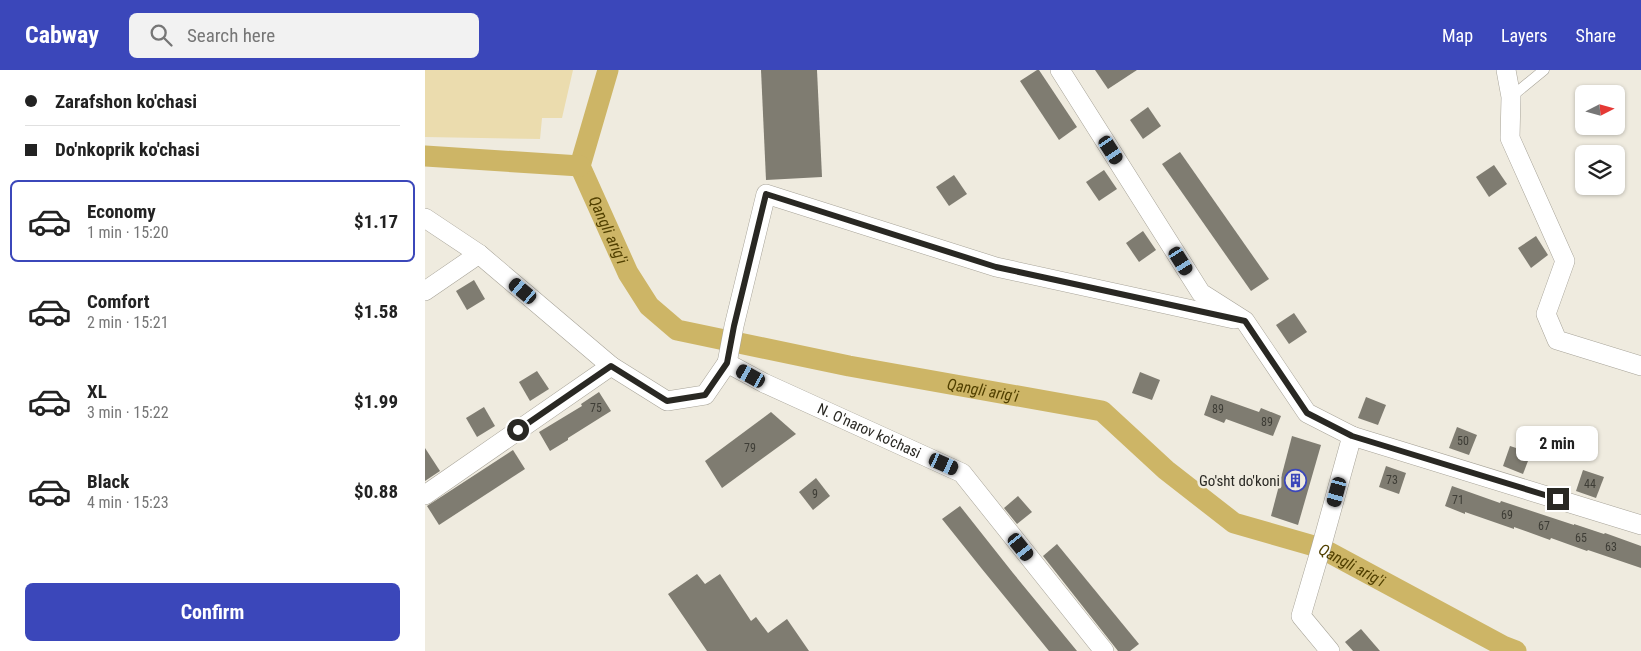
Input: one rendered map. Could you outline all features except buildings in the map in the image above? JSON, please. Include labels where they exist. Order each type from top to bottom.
[{"type":"street","points":[[1060,70],[1201,293],[1245,321],[1307,413],[1352,436],[1641,525]]},
{"type":"street","points":[[1506,70],[1511,97],[1511,138],[1565,261],[1546,314],[1557,340],[1641,366]]},
{"type":"street","points":[[425,218],[479,254],[611,366],[667,401],[705,395],[727,363],[766,194],[996,267],[1245,321]]},
{"type":"street","points":[[425,291],[479,254]]},
{"type":"street","name":"N. O'narov ko'chasi","points":[[727,363],[764,383],[962,472],[1104,651]]},
{"type":"street","points":[[425,495],[611,366]]},
{"type":"street","points":[[1331,651],[1301,616],[1352,436]]},
{"type":"lane","points":[[1511,97],[1544,70]]},
{"type":"shaded area","points":[[425,70],[573,70],[562,118],[542,118],[540,139],[425,137]]},
{"type":"waterway","name":"Qangli arig'i","points":[[608,70],[580,166],[628,273],[649,306],[677,330],[849,366],[1102,411],[1166,470],[1234,523],[1321,548],[1503,646],[1516,651]]},
{"type":"waterway","points":[[425,156],[580,166]]},
{"type":"place","name":"Go'sht do'koni","points":[[1296,481]]},
{"type":"route","points":[[518,430],[611,366],[667,401],[705,395],[727,363],[766,194],[996,267],[1245,321],[1307,413],[1352,436],[1558,499]]}]
